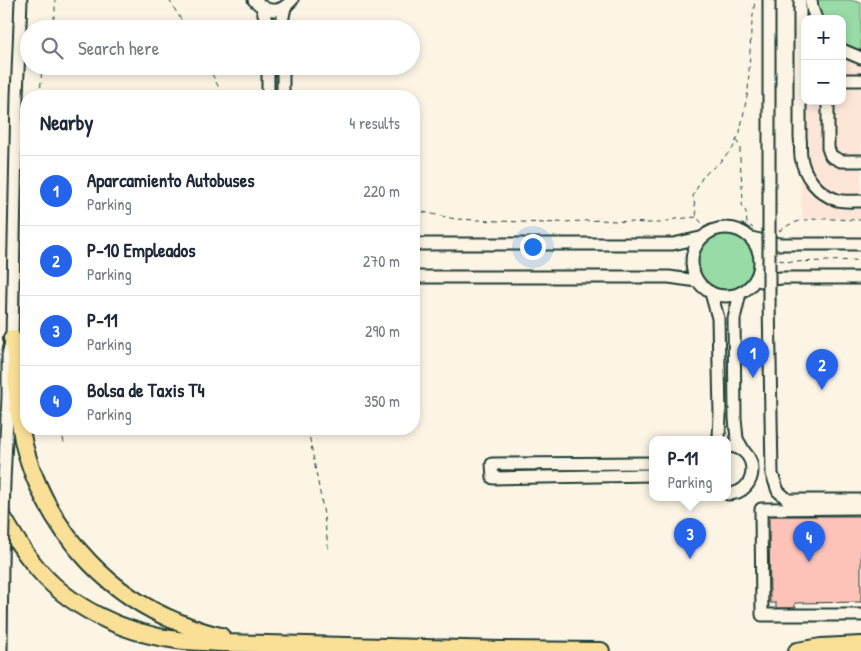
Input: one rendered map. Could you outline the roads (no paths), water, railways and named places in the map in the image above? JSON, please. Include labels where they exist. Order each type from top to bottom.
[{"type":"highway","points":[[12,338],[16,356],[20,422]]},
{"type":"highway","points":[[22,435],[28,460],[53,515],[71,542],[100,574],[146,607],[169,618],[212,634],[278,644]]},
{"type":"highway","points":[[0,512],[13,536],[34,565],[74,601],[122,626],[155,636],[215,643],[601,651]]},
{"type":"highway","points":[[797,651],[821,647],[861,645]]},
{"type":"street","points":[[1,651],[4,481],[8,355],[12,338],[18,45],[21,0]]},
{"type":"street","points":[[769,0],[772,474],[778,491],[788,500],[861,500]]},
{"type":"street","points":[[800,0],[801,158],[807,174],[815,187],[838,200],[861,201]]},
{"type":"street","points":[[811,0],[815,15]]},
{"type":"street","points":[[258,4],[274,11],[289,4]]},
{"type":"street","points":[[258,4],[265,20]]},
{"type":"street","points":[[283,20],[289,4]]},
{"type":"street","points":[[846,52],[861,58]]},
{"type":"street","points":[[268,75],[268,90]]},
{"type":"street","points":[[283,75],[283,90]]},
{"type":"street","points":[[846,80],[861,80]]},
{"type":"street","points":[[828,105],[828,148],[831,156],[841,160],[861,160]]},
{"type":"street","points":[[420,244],[673,244],[704,236],[716,228],[735,228],[751,238],[779,244],[861,244]]},
{"type":"street","points":[[704,236],[692,252],[691,267],[697,281],[711,293],[725,296],[740,293],[754,282],[781,278],[861,278]]},
{"type":"street","points":[[751,238],[759,252],[760,267],[754,282]]},
{"type":"street","points":[[420,277],[669,277],[697,281]]},
{"type":"street","points":[[711,293],[718,318],[719,436]]},
{"type":"street","points":[[731,493],[737,492],[748,484],[752,471],[749,457],[737,439],[735,418],[734,319],[740,293]]},
{"type":"street","points":[[731,446],[738,447],[744,451]]},
{"type":"street","points":[[649,463],[492,464],[493,478],[649,475]]},
{"type":"street","points":[[861,508],[761,508],[762,615],[861,615]]},
{"type":"place","name":"Aparcamiento Autobuses","points":[[753,378]]},
{"type":"place","name":"P-10 Empleados","points":[[822,390]]},
{"type":"place","name":"P-11","points":[[690,559]]},
{"type":"place","name":"Bolsa de Taxis T4","points":[[809,562]]}]
